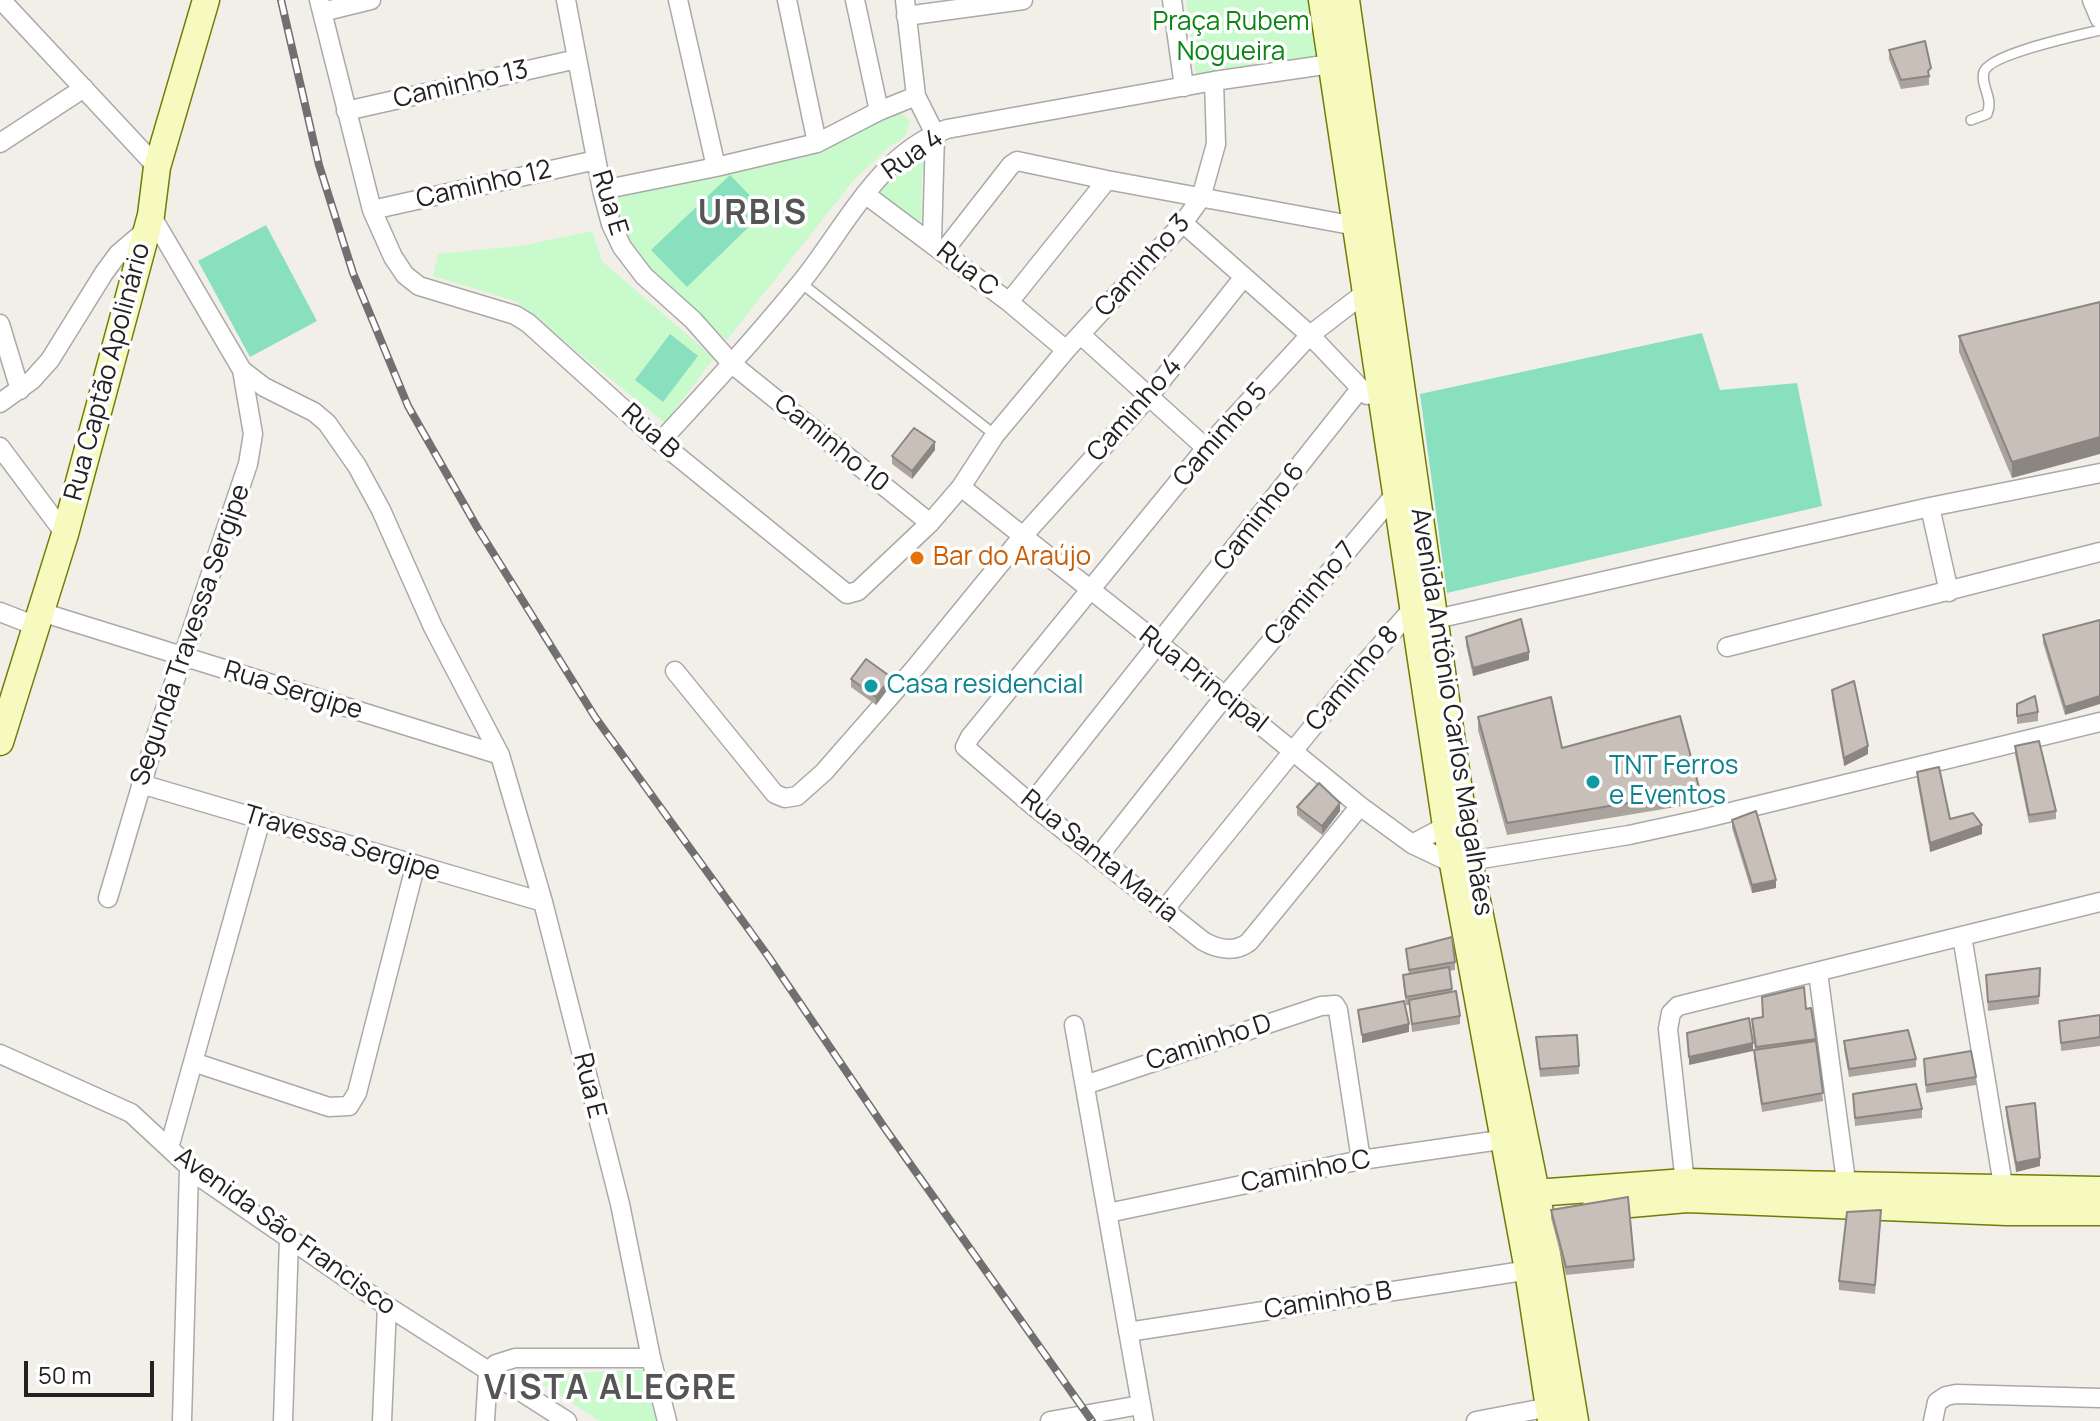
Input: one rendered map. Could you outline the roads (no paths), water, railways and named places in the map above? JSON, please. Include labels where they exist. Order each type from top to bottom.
[{"type":"main road","name":"Rua Captão Apolinário","points":[[0,742],[65,534],[149,222],[157,167],[206,0]]},
{"type":"main road","name":"Avenida Antônio Carlos Magalhães","points":[[1322,0],[1342,62],[1461,862],[1515,1138],[1562,1413]]},
{"type":"main road","name":"Avenida Antônio Carlos Magalhães","points":[[1346,0],[1342,62],[1356,226],[1397,492],[1422,616],[1446,826],[1461,862]]},
{"type":"main road","name":"Avenida Antônio Carlos Magalhães","points":[[1515,1138],[1538,1202],[1539,1269]]},
{"type":"main road","points":[[1538,1202],[1686,1190],[2005,1200],[2100,1212]]},
{"type":"main road","points":[[2005,1200],[2100,1190]]},
{"type":"street","points":[[321,6],[371,0]]},
{"type":"street","name":"Rua E","points":[[566,0],[611,224],[644,276],[693,320],[732,364]]},
{"type":"street","points":[[678,0],[716,167]]},
{"type":"street","points":[[787,0],[817,143]]},
{"type":"street","points":[[855,0],[879,111]]},
{"type":"street","points":[[938,247],[935,134],[916,96],[906,8],[1023,0]]},
{"type":"street","points":[[1172,0],[1184,87]]},
{"type":"street","points":[[2092,0],[2100,19]]},
{"type":"street","points":[[2,1],[157,167]]},
{"type":"street","name":"Rua B","points":[[321,6],[372,210],[405,275],[419,286],[515,315],[528,323],[660,442],[847,594],[858,591],[930,523],[961,487],[995,435],[1066,350]]},
{"type":"street","name":"Caminho 13","points":[[346,111],[577,59]]},
{"type":"street","name":"Rua 4","points":[[660,442],[801,283],[889,165],[935,134],[1214,81],[1342,62]]},
{"type":"street","name":"Caminho 3","points":[[1066,350],[1183,223],[1201,198],[1216,144],[1214,81]]},
{"type":"street","points":[[0,143],[84,88]]},
{"type":"street","points":[[602,190],[817,143],[916,96]]},
{"type":"street","name":"Caminho 12","points":[[372,210],[596,160]]},
{"type":"street","points":[[938,247],[1017,161],[1356,226]]},
{"type":"street","points":[[1009,302],[1107,180]]},
{"type":"street","name":"Rua C","points":[[865,194],[1009,302],[1066,350]]},
{"type":"street","points":[[0,403],[20,390],[50,360],[104,273],[149,222],[242,370]]},
{"type":"street","points":[[1183,223],[1310,335],[1360,389],[1384,409]]},
{"type":"street","name":"Caminho 4","points":[[675,671],[775,794],[792,799],[824,772],[915,668],[1022,537],[1150,395],[1243,278]]},
{"type":"street","name":"Caminho 5","points":[[965,747],[967,740],[1206,448],[1310,335],[1366,292]]},
{"type":"street","points":[[0,324],[20,390]]},
{"type":"street","points":[[1081,335],[1206,448]]},
{"type":"street","name":"Caminho 10","points":[[732,364],[930,523]]},
{"type":"street","name":"Rua E","points":[[242,370],[264,387],[314,412],[327,423],[357,466],[387,523],[433,627],[500,755],[543,902],[620,1204],[667,1421]]},
{"type":"street","name":"Segunda Travessa Sergipe","points":[[108,898],[141,784],[252,448],[253,434],[242,370]]},
{"type":"street","name":"Caminho 6","points":[[1160,645],[1360,389]]},
{"type":"street","points":[[0,447],[65,534]]},
{"type":"street","points":[[1422,616],[2100,473]]},
{"type":"street","name":"Rua Principal","points":[[961,487],[1360,806],[1412,844],[1461,862]]},
{"type":"street","name":"Caminho 7","points":[[1225,696],[1397,492]]},
{"type":"street","points":[[1930,507],[1949,592]]},
{"type":"street","points":[[1727,647],[2100,552]]},
{"type":"street","name":"Rua Sergipe","points":[[0,612],[182,657],[500,755]]},
{"type":"street","name":"Caminho 8","points":[[1294,751],[1422,616]]},
{"type":"street","points":[[1031,804],[1160,645]]},
{"type":"street","points":[[1098,857],[1225,696]]},
{"type":"street","points":[[1461,862],[1629,835],[1698,820],[2100,722]]},
{"type":"street","name":"Rua Santa Maria","points":[[965,747],[1031,804],[1213,946],[1241,947],[1249,942],[1360,806]]},
{"type":"street","points":[[1164,910],[1294,751]]},
{"type":"street","name":"Travessa Sergipe","points":[[141,784],[415,867],[543,902]]},
{"type":"street","points":[[169,1148],[261,819]]},
{"type":"street","points":[[1412,844],[1446,826]]},
{"type":"street","points":[[193,1062],[329,1107],[349,1106],[357,1093],[415,867]]},
{"type":"street","points":[[1686,1190],[1668,1029],[1671,1013],[1678,1006],[2100,902]]},
{"type":"street","points":[[1962,936],[2005,1200]]},
{"type":"street","points":[[1818,973],[1848,1196]]},
{"type":"street","name":"Caminho D","points":[[1085,1085],[1321,1006],[1335,1005],[1361,1160]]},
{"type":"street","points":[[1050,1421],[1142,1413],[1074,1025]]},
{"type":"street","name":"Avenida São Francisco","points":[[0,1054],[131,1113],[189,1169],[387,1306],[567,1421]]},
{"type":"street","name":"Caminho C","points":[[1108,1213],[1361,1160],[1515,1138]]},
{"type":"street","points":[[182,1421],[189,1169]]},
{"type":"street","points":[[283,1421],[289,1239]]},
{"type":"street","name":"Caminho B","points":[[1128,1332],[1539,1269]]},
{"type":"street","points":[[382,1421],[387,1306]]},
{"type":"street","points":[[485,1421],[488,1372],[496,1364],[515,1358],[651,1358]]},
{"type":"street","points":[[1933,1421],[1937,1402],[1956,1394],[2100,1398]]},
{"type":"street","points":[[1476,1421],[1562,1413]]},
{"type":"lane","points":[[1971,120],[1987,114],[1990,107],[1983,72],[1988,64],[2008,55],[2100,30]]},
{"type":"lane","points":[[801,283],[995,435]]},
{"type":"railway","points":[[281,0],[319,165],[353,273],[408,406],[477,527],[595,717],[768,956],[884,1127],[1092,1421]]},
{"type":"place","name":"Bar do Araújo","points":[[917,558]]},
{"type":"place","name":"Casa residencial","points":[[871,686]]},
{"type":"place","name":"TNT Ferros e Eventos","points":[[1593,782]]},
{"type":"district","name":"URBIS","points":[[753,214]]},
{"type":"district","name":"VISTA ALEGRE","points":[[611,1389]]},
{"type":"park label","name":"Praça Rubem Nogueira","points":[[1231,38]]}]
